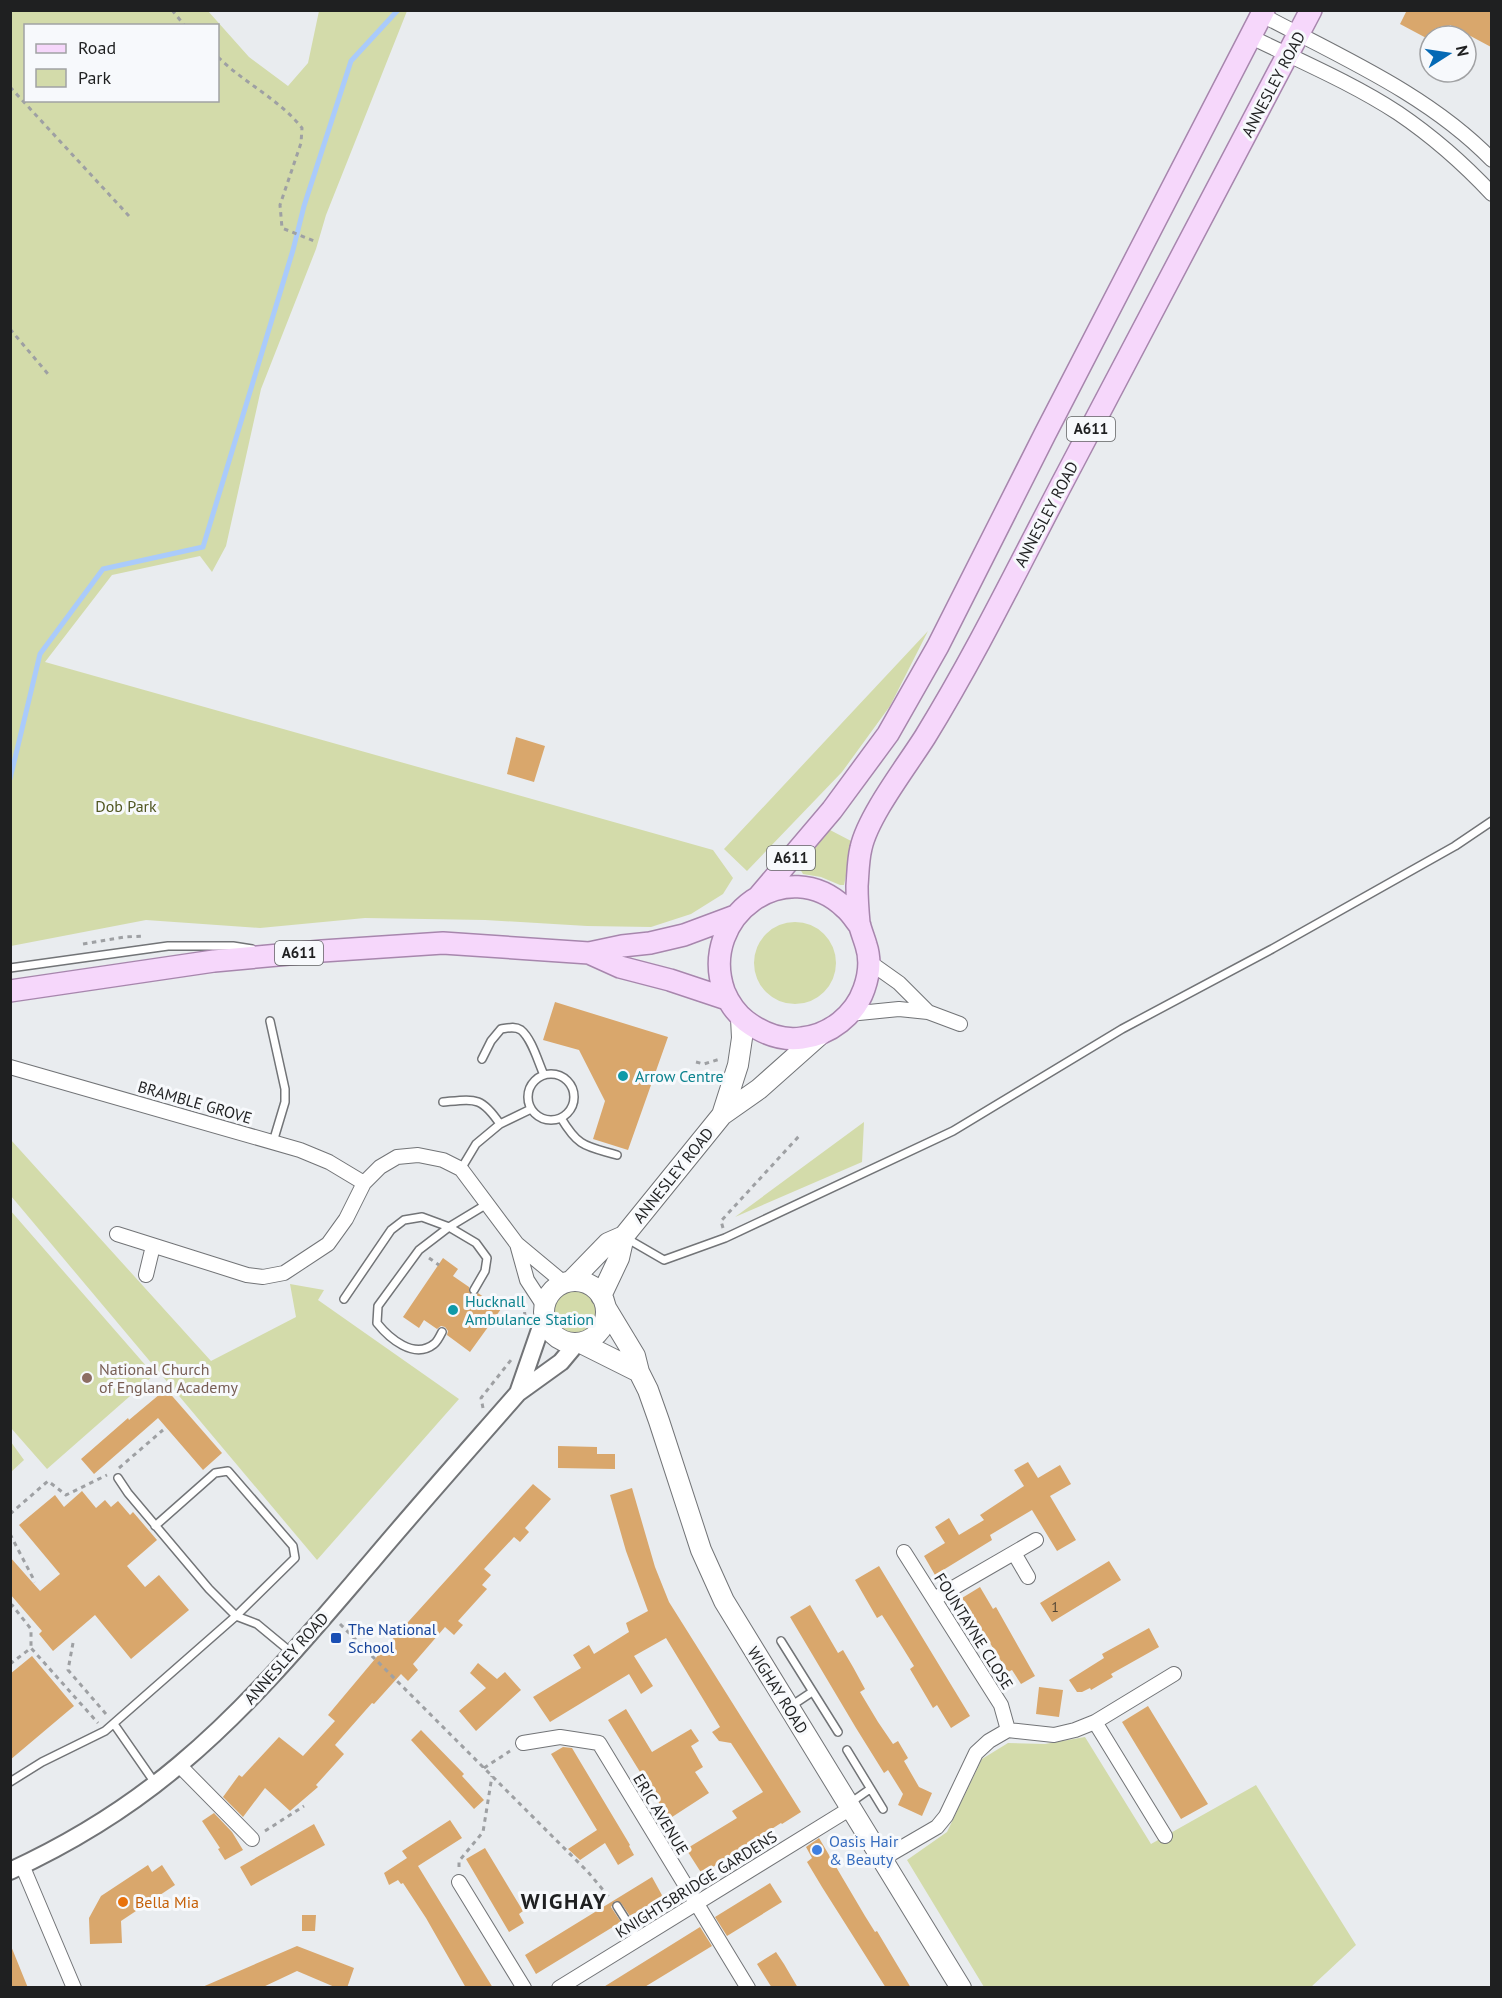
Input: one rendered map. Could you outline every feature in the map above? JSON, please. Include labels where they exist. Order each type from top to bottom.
[{"type":"main road","name":"ANNESLEY ROAD","points":[[860,926],[857,885],[861,848],[868,826],[926,735],[978,646],[1311,10]]},
{"type":"main road","name":"A611","points":[[759,896],[831,810],[888,734],[938,646],[1263,13]]},
{"type":"main road","points":[[781,888],[804,888],[815,891],[826,895],[845,908],[860,926],[868,950],[868,975],[860,1000],[844,1020],[822,1033],[801,1038],[780,1037],[759,1030],[741,1018],[727,999],[720,978],[718,956],[724,934],[735,916],[744,906],[759,896],[781,888]]},
{"type":"main road","name":"A611","points":[[10,991],[214,961],[443,943],[589,953],[684,935],[735,916]]},
{"type":"main road","name":"A611","points":[[589,953],[620,967],[670,980],[727,999]]},
{"type":"main road","name":"ANNESLEY ROAD","points":[[722,1115],[738,1065],[742,1038],[741,1018]]},
{"type":"main road","name":"ANNESLEY ROAD","points":[[603,1302],[619,1258],[624,1236],[722,1115],[759,1089],[822,1033]]},
{"type":"main road","name":"ANNESLEY ROAD","points":[[567,1282],[608,1243],[624,1236]]},
{"type":"main road","points":[[567,1282],[588,1284],[603,1302],[605,1320],[592,1339],[579,1343],[565,1342],[555,1337],[538,1315],[548,1295],[567,1282]]},
{"type":"main road","name":"WIGHAY ROAD","points":[[603,1302],[635,1356],[701,1550],[724,1601],[961,1988]]},
{"type":"main road","points":[[579,1343],[639,1372]]},
{"type":"street","points":[[1263,13],[1299,35],[1348,60],[1434,112],[1456,127],[1491,160]]},
{"type":"street","points":[[1251,37],[1362,92],[1398,113],[1450,153],[1491,194]]},
{"type":"street","points":[[868,961],[899,983],[928,1012]]},
{"type":"street","points":[[849,1014],[899,1009],[928,1012],[960,1024]]},
{"type":"street","name":"BRAMBLE GROVE","points":[[10,1067],[273,1142],[329,1162],[364,1183]]},
{"type":"street","points":[[117,1234],[247,1275],[263,1277],[284,1273],[328,1244],[336,1234],[364,1183],[388,1161],[407,1155],[431,1157],[461,1169],[517,1244],[567,1282]]},
{"type":"street","points":[[517,1244],[538,1315]]},
{"type":"street","points":[[146,1275],[153,1246]]},
{"type":"street","name":"ANNESLEY ROAD","points":[[518,1393],[538,1315]]},
{"type":"street","name":"ANNESLEY ROAD","points":[[16,1868],[103,1821],[179,1765],[222,1726],[293,1653],[518,1393],[561,1362],[579,1343]]},
{"type":"street","points":[[934,1599],[1036,1540]]},
{"type":"street","name":"FOUNTAYNE CLOSE","points":[[904,1552],[1001,1705],[1008,1730]]},
{"type":"street","points":[[1014,1553],[1028,1577]]},
{"type":"street","points":[[882,1859],[937,1827],[946,1816],[976,1753],[989,1741],[1008,1730],[1054,1735],[1075,1730],[1095,1722],[1174,1674]]},
{"type":"street","points":[[1095,1722],[1165,1836]]},
{"type":"street","name":"ERIC AVENUE","points":[[523,1743],[560,1737],[598,1743],[748,1988]]},
{"type":"street","points":[[179,1765],[252,1839]]},
{"type":"street","name":"KNIGHTSBRIDGE GARDENS","points":[[559,1988],[850,1806]]},
{"type":"street","points":[[16,1868],[74,1988]]},
{"type":"street","points":[[459,1882],[524,1988]]},
{"type":"lane","points":[[624,1236],[664,1260],[725,1238],[953,1131],[1122,1029],[1283,943],[1455,846],[1491,822]]},
{"type":"lane","points":[[10,968],[168,946],[232,946],[287,954]]},
{"type":"lane","points":[[270,1021],[285,1089],[285,1102],[273,1142]]},
{"type":"lane","points":[[482,1059],[491,1041],[501,1029],[512,1027],[520,1030],[528,1041],[544,1075]]},
{"type":"lane","points":[[557,1074],[569,1082],[573,1088],[572,1109],[561,1118],[548,1120],[536,1115],[531,1109],[529,1089],[532,1083],[544,1075],[557,1074]]},
{"type":"lane","points":[[444,1102],[472,1099],[487,1106],[500,1124]]},
{"type":"lane","points":[[461,1169],[476,1144],[500,1124],[531,1109]]},
{"type":"lane","points":[[561,1118],[572,1136],[584,1145],[617,1155]]},
{"type":"lane","points":[[442,1332],[434,1344],[421,1350],[409,1348],[387,1336],[377,1323],[378,1306],[419,1250],[449,1227],[487,1204]]},
{"type":"lane","points":[[344,1299],[391,1230],[404,1220],[422,1217],[449,1227],[476,1243],[487,1258],[486,1271],[474,1290]]},
{"type":"lane","points":[[10,1782],[42,1762],[105,1731],[114,1724],[236,1616],[295,1558],[293,1546],[228,1471],[215,1473],[155,1526]]},
{"type":"lane","points":[[118,1478],[155,1526],[209,1589],[236,1616],[257,1624],[293,1653]]},
{"type":"lane","points":[[781,1641],[838,1732]]},
{"type":"lane","points":[[789,1707],[812,1692]]},
{"type":"lane","points":[[114,1724],[156,1783]]},
{"type":"lane","points":[[847,1750],[883,1809]]},
{"type":"lane","points":[[850,1806],[870,1790]]},
{"type":"lane","points":[[618,1906],[638,1939]]},
{"type":"path","points":[[172,10],[183,24]]},
{"type":"path","points":[[219,58],[231,70],[292,115],[302,128],[302,143],[280,205],[282,228],[314,241]]},
{"type":"path","points":[[10,87],[129,216]]},
{"type":"path","points":[[10,329],[48,375]]},
{"type":"path","points":[[81,945],[124,937],[148,936]]},
{"type":"path","points":[[725,1238],[721,1221],[800,1135]]},
{"type":"path","points":[[523,1300],[538,1315]]},
{"type":"path","points":[[487,1428],[481,1398],[516,1353]]},
{"type":"path","points":[[10,1514],[48,1481],[66,1496],[114,1472],[163,1430]]},
{"type":"path","points":[[10,1534],[35,1582]]},
{"type":"path","points":[[10,1606],[12,1605],[31,1629],[31,1648],[105,1731]]},
{"type":"path","points":[[328,1612],[588,1872],[618,1906]]},
{"type":"path","points":[[73,1643],[68,1670],[114,1724]]},
{"type":"path","points":[[10,1664],[31,1648]]},
{"type":"path","points":[[484,1768],[523,1743]]},
{"type":"path","points":[[459,1882],[459,1861],[483,1832],[492,1776]]},
{"type":"path","points":[[252,1839],[304,1806]]},
{"type":"green space","name":"Dob Park","points":[[11,10],[208,11],[249,57],[288,86],[308,63],[319,11],[407,11],[326,215],[316,249],[261,389],[226,546],[212,572],[200,556],[112,575],[45,662],[713,850],[733,878],[723,894],[691,914],[651,927],[365,918],[260,928],[146,920],[11,946]]},
{"type":"green space","points":[[928,631],[890,706],[842,772],[747,871],[724,849]]},
{"type":"green space","points":[[830,830],[853,842],[844,885],[803,874],[800,869],[800,865]]},
{"type":"green space","points":[[795,922],[811,925],[824,934],[833,947],[836,963],[833,979],[824,992],[811,1001],[795,1004],[779,1001],[766,992],[757,979],[754,963],[757,947],[766,934],[779,925]]},
{"type":"green space","points":[[864,1122],[862,1162],[735,1217]]},
{"type":"green space","points":[[11,1140],[211,1361],[296,1317],[290,1284],[324,1290],[318,1300],[459,1399],[317,1560],[11,1196]]},
{"type":"green space","points":[[10,1210],[154,1375],[47,1469],[11,1428]]},
{"type":"green space","points":[[575,1289],[590,1296],[597,1311],[590,1326],[575,1333],[560,1326],[553,1311],[560,1296]]},
{"type":"green space","points":[[11,1442],[24,1460],[10,1472]]},
{"type":"green space","points":[[1085,1737],[1151,1844],[1256,1785],[1356,1945],[1311,1987],[984,1987],[907,1860],[947,1832],[982,1759],[1008,1743],[1045,1744]]},
{"type":"building","points":[[1407,10],[1491,10],[1491,47],[1478,40],[1478,24],[1418,24],[1418,34],[1400,24]]},
{"type":"building","points":[[516,737],[545,746],[534,782],[507,774]]},
{"type":"building","name":"Arrow Centre","points":[[555,1002],[668,1037],[628,1150],[593,1139],[605,1101],[579,1050],[543,1040]]},
{"type":"building","name":"Hucknall Ambulance Station","points":[[443,1258],[458,1269],[453,1276],[469,1287],[471,1295],[475,1296],[478,1293],[501,1309],[470,1352],[447,1335],[448,1331],[445,1327],[441,1326],[437,1329],[424,1320],[419,1328],[403,1317]]},
{"type":"building","points":[[166,1389],[222,1453],[203,1470],[158,1418],[94,1474],[81,1459]]},
{"type":"building","points":[[558,1446],[597,1447],[597,1454],[615,1454],[615,1469],[558,1468]]},
{"type":"building","points":[[1028,1462],[1038,1478],[1060,1465],[1071,1484],[1050,1496],[1076,1540],[1057,1551],[1032,1510],[990,1535],[992,1540],[935,1575],[924,1556],[945,1543],[935,1527],[949,1518],[959,1535],[984,1520],[980,1515],[1024,1486],[1014,1470]]},
{"type":"building","points":[[533,1484],[551,1499],[525,1528],[529,1532],[520,1542],[514,1537],[484,1569],[491,1575],[482,1585],[487,1589],[458,1621],[463,1625],[454,1635],[445,1627],[413,1664],[418,1670],[408,1681],[401,1674],[374,1704],[372,1703],[335,1745],[344,1754],[316,1785],[318,1787],[290,1811],[265,1788],[243,1817],[223,1797],[239,1775],[242,1777],[279,1737],[303,1756],[335,1721],[328,1715],[380,1653]]},
{"type":"building","points":[[632,1488],[655,1567],[669,1602],[801,1812],[702,1874],[686,1849],[737,1818],[732,1811],[763,1792],[731,1743],[719,1741],[712,1732],[720,1727],[666,1638],[634,1656],[653,1686],[641,1694],[629,1674],[550,1722],[533,1697],[581,1668],[573,1655],[589,1645],[594,1654],[629,1632],[626,1623],[648,1611],[626,1551],[610,1495]]},
{"type":"building","points":[[82,1491],[96,1508],[105,1500],[111,1507],[118,1501],[130,1515],[133,1512],[157,1540],[127,1566],[145,1587],[159,1575],[189,1610],[131,1659],[95,1615],[53,1651],[39,1634],[42,1631],[10,1594],[10,1557],[40,1591],[60,1574],[19,1525],[55,1495],[64,1507]]},
{"type":"building","points":[[1109,1561],[1121,1580],[1052,1622],[1040,1603]]},
{"type":"building","points":[[879,1566],[970,1716],[951,1728],[937,1705],[933,1708],[910,1669],[914,1666],[882,1615],[877,1618],[855,1580]]},
{"type":"building","points":[[980,1587],[993,1609],[996,1607],[1035,1676],[1021,1684],[1012,1670],[1008,1672],[962,1598]]},
{"type":"building","points":[[810,1605],[838,1653],[843,1650],[853,1667],[865,1689],[860,1692],[878,1722],[893,1744],[898,1741],[908,1758],[904,1761],[919,1787],[932,1793],[922,1816],[898,1805],[903,1794],[888,1770],[884,1773],[790,1617]]},
{"type":"building","points":[[1149,1628],[1159,1647],[1111,1674],[1113,1677],[1091,1690],[1090,1688],[1077,1692],[1069,1680],[1104,1658],[1102,1654]]},
{"type":"building","points":[[32,1656],[74,1706],[10,1760],[10,1674]]},
{"type":"building","points":[[478,1663],[497,1679],[505,1672],[521,1690],[476,1731],[459,1711],[486,1688],[470,1673]]},
{"type":"building","points":[[1039,1687],[1063,1690],[1059,1717],[1036,1714]]},
{"type":"building","points":[[1148,1706],[1208,1804],[1181,1819],[1122,1722]]},
{"type":"building","points":[[626,1709],[652,1752],[691,1729],[699,1741],[691,1746],[703,1767],[695,1772],[709,1793],[669,1819],[608,1720]]},
{"type":"building","points":[[421,1730],[464,1774],[462,1776],[484,1800],[474,1809],[411,1740]]},
{"type":"building","points":[[563,1747],[572,1748],[630,1845],[634,1855],[618,1865],[605,1843],[580,1860],[568,1849],[597,1830],[551,1754]]},
{"type":"building","points":[[214,1813],[232,1832],[243,1850],[225,1860],[202,1821]]},
{"type":"building","points":[[450,1820],[462,1838],[418,1866],[493,1988],[466,1988],[403,1883],[401,1884],[398,1880],[389,1885],[384,1873],[407,1858],[402,1851]]},
{"type":"building","points":[[314,1824],[325,1845],[251,1886],[240,1867]]},
{"type":"building","points":[[819,1838],[911,1988],[886,1988],[822,1887],[807,1862],[812,1858],[806,1847]]},
{"type":"building","points":[[485,1848],[523,1911],[519,1914],[524,1923],[509,1932],[466,1859]]},
{"type":"building","name":"Bella Mia","points":[[148,1865],[152,1872],[162,1865],[175,1885],[121,1921],[122,1943],[90,1944],[89,1918],[101,1896]]},
{"type":"building","points":[[652,1877],[663,1897],[630,1916],[621,1903],[615,1901],[611,1907],[621,1922],[536,1974],[525,1955]]},
{"type":"building","points":[[770,1883],[782,1902],[727,1936],[715,1917]]},
{"type":"building","points":[[302,1915],[316,1915],[315,1931],[302,1931]]},
{"type":"building","points":[[700,1927],[712,1946],[643,1988],[602,1988]]},
{"type":"building","points":[[11,1946],[28,1988],[10,1988]]},
{"type":"building","points":[[297,1946],[354,1968],[347,1988],[337,1988],[297,1971],[261,1988],[200,1988]]},
{"type":"building","points":[[776,1952],[798,1988],[772,1988],[757,1964]]},
{"type":"waterway","points":[[10,779],[40,654],[103,569],[203,547],[293,250],[304,206],[351,61],[398,10]]},
{"type":"place","name":"Arrow Centre","points":[[623,1076]]},
{"type":"place","name":"Hucknall Ambulance Station","points":[[453,1310]]},
{"type":"place","name":"National Church of England Academy","points":[[87,1378]]},
{"type":"place","name":"The National School","points":[[336,1638]]},
{"type":"place","name":"Oasis Hair & Beauty","points":[[817,1850]]},
{"type":"place","name":"Bella Mia","points":[[123,1902]]},
{"type":"district","name":"WIGHAY","points":[[564,1901]]}]
